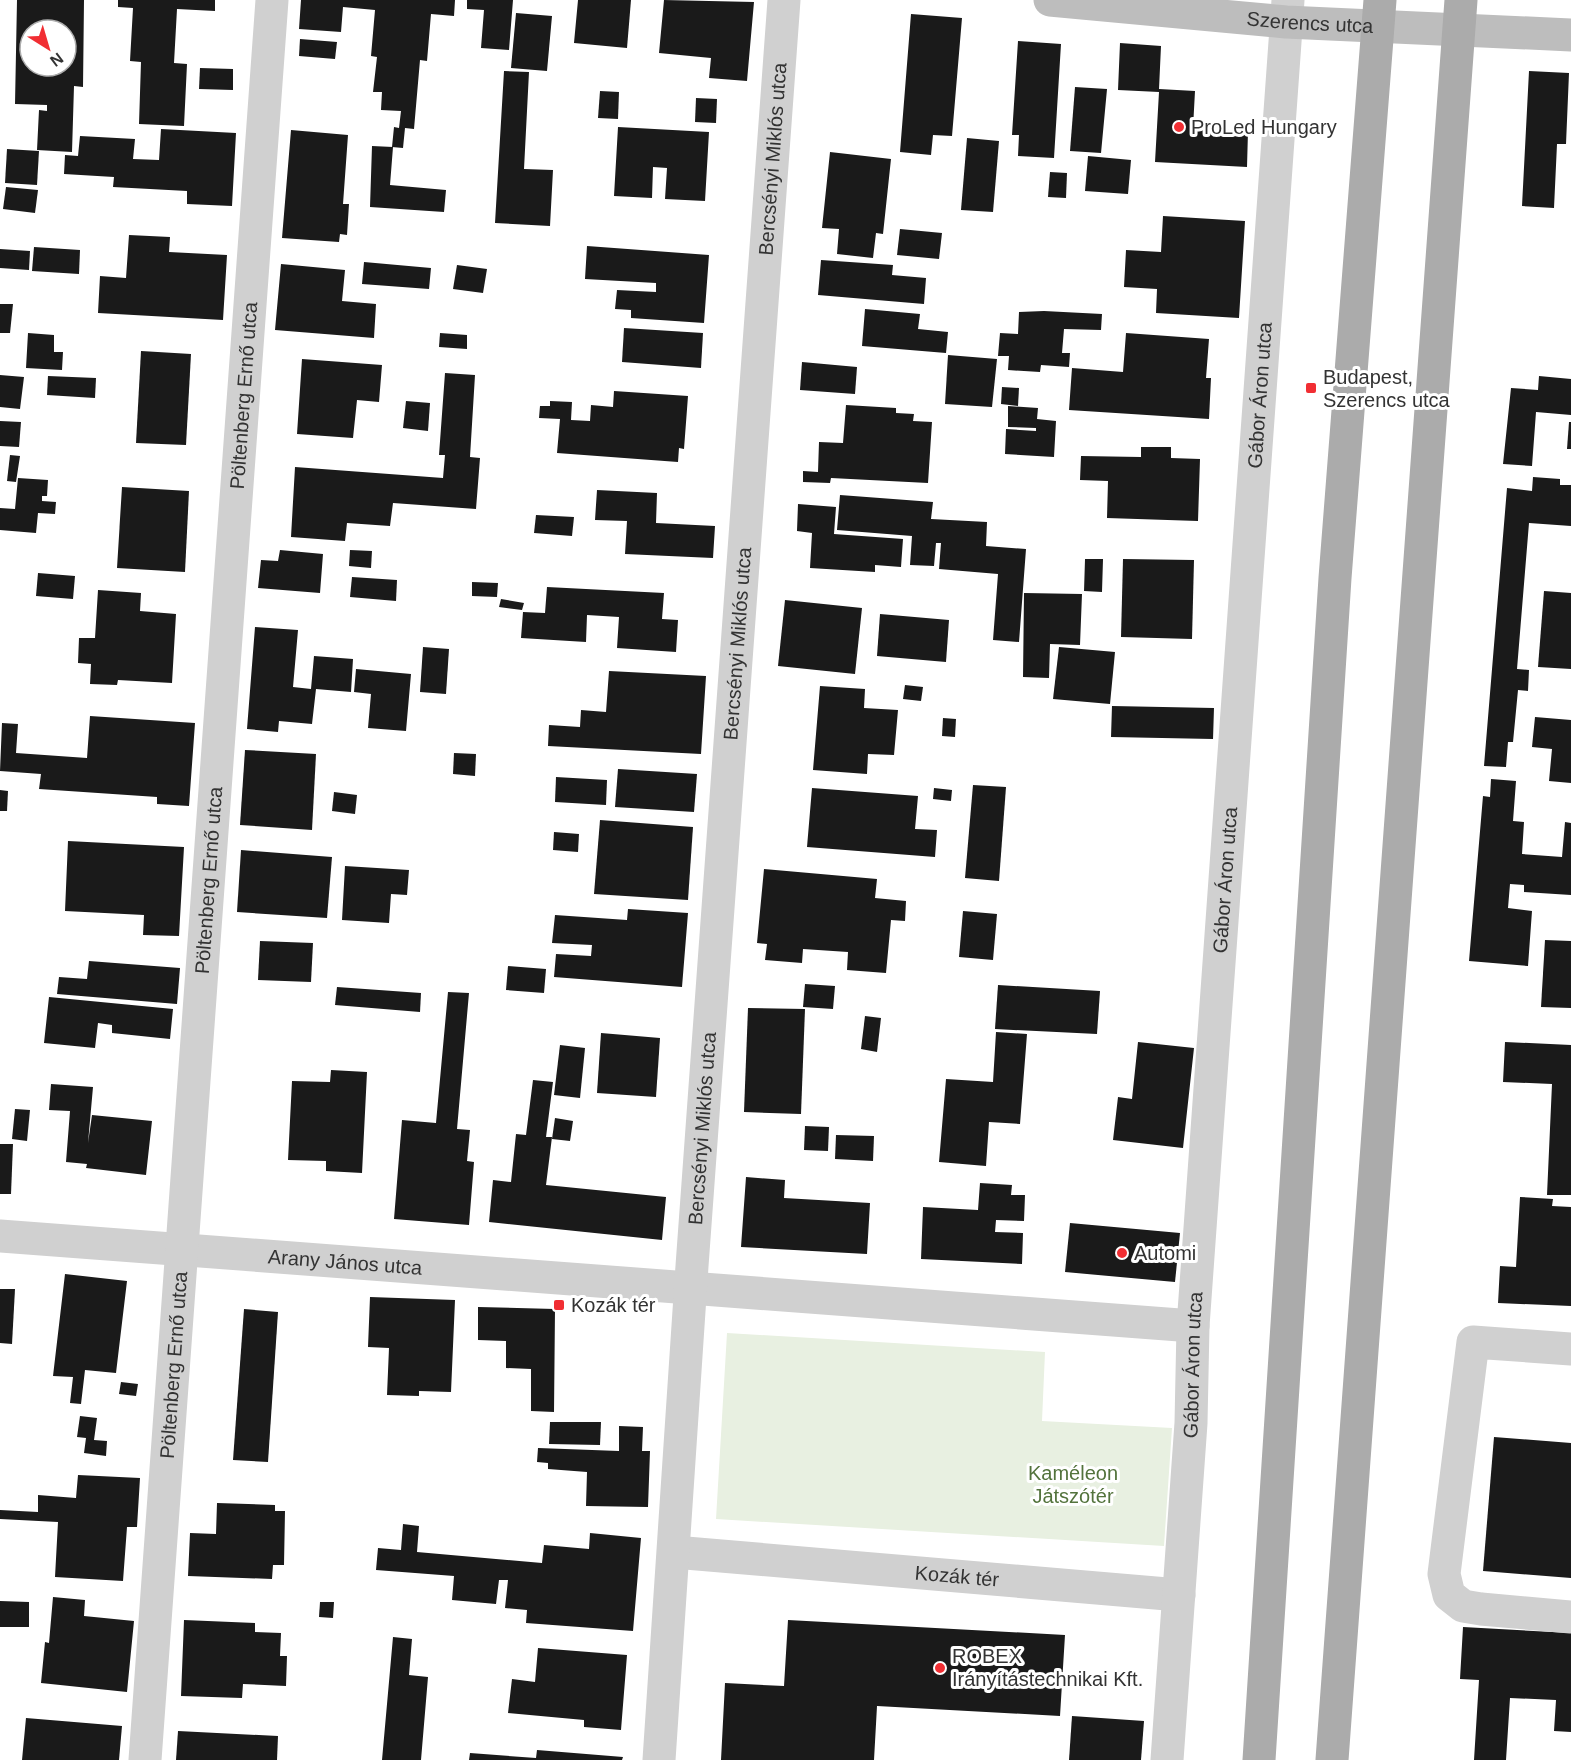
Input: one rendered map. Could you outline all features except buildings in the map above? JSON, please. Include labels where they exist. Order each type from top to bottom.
[{"type":"main road","points":[[1259,1760],[1335,578],[1379,14]]},
{"type":"main road","points":[[1332,1760],[1460,16]]},
{"type":"street","name":"Pöltenberg Ernő utca","points":[[145,1760],[272,0]]},
{"type":"street","name":"Bercsényi Miklós utca","points":[[691,1288],[784,0]]},
{"type":"street","name":"Szerencs utca","points":[[1050,0],[1460,16],[1521,31],[1571,35]]},
{"type":"street","name":"Gábor Áron utca","points":[[1167,1760],[1191,1423],[1193,1326],[1287,11]]},
{"type":"street","name":"Arany János utca","points":[[0,1236],[691,1288]]},
{"type":"street","points":[[658,1760],[691,1288],[1193,1326]]},
{"type":"street","points":[[1571,1349],[1473,1342],[1444,1574],[1449,1594],[1463,1606],[1571,1617]]},
{"type":"street","name":"Kozák tér","points":[[674,1552],[1179,1595]]},
{"type":"green space","name":"Kaméleon Játszótér","points":[[727,1333],[1045,1352],[1042,1421],[1172,1428],[1164,1546],[716,1519]]},
{"type":"place","name":"ProLed Hungary","points":[[1179,127]]},
{"type":"place","name":"Budapest, Szerencs utca","points":[[1311,388]]},
{"type":"place","name":"Automi","points":[[1122,1253]]},
{"type":"place","name":"Kozák tér","points":[[559,1305]]},
{"type":"place","name":"ROBEX Irányítástechnikai Kft.","points":[[940,1668]]}]
